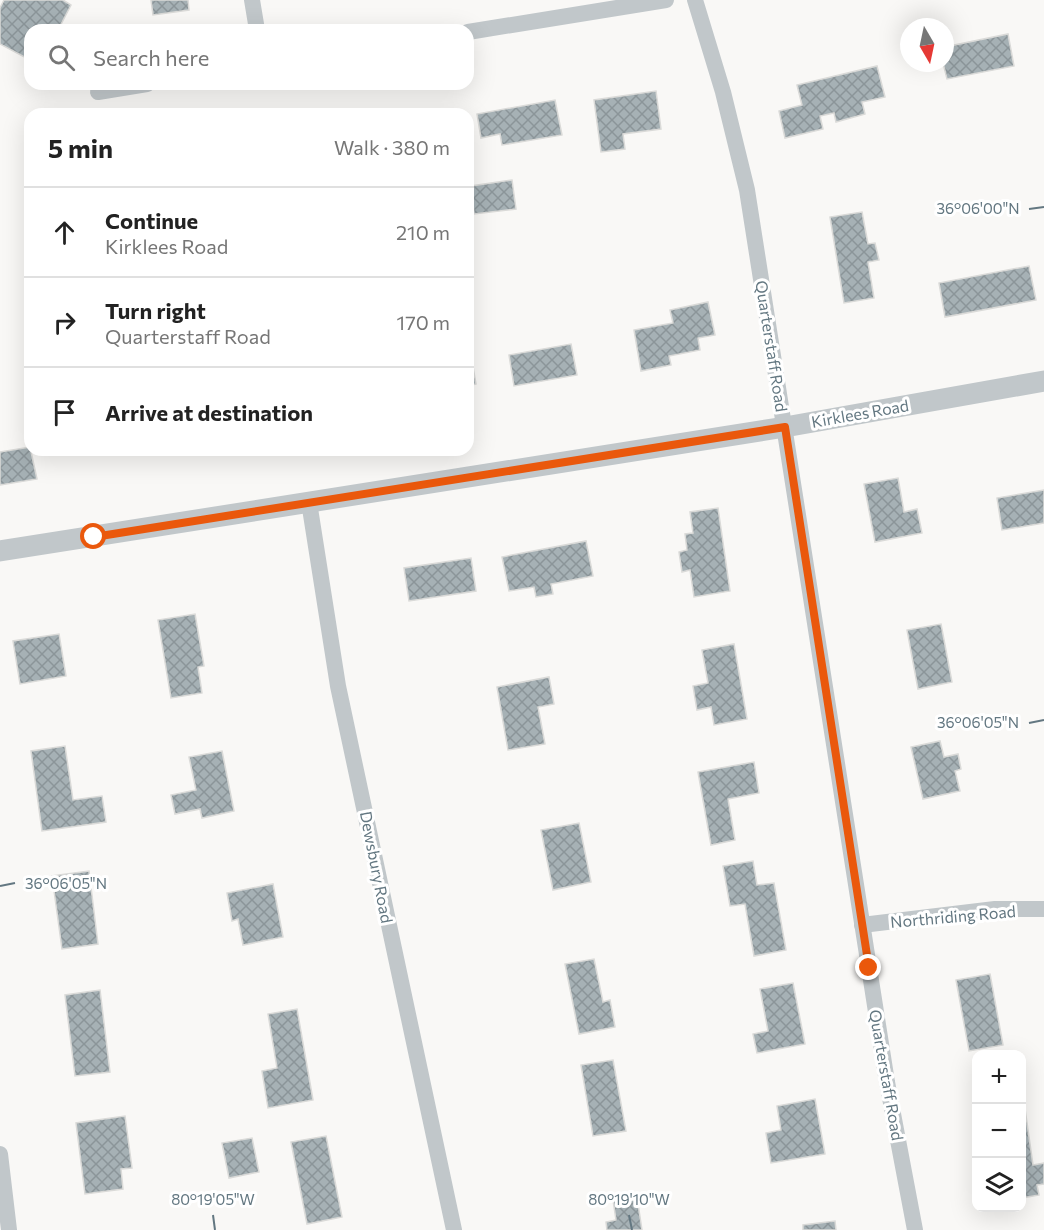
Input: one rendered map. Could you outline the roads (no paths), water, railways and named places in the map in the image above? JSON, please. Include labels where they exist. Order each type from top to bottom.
[{"type":"street","points":[[252,0],[256,24]]},
{"type":"street","points":[[474,31],[666,0]]},
{"type":"street","name":"Quarterstaff Road","points":[[695,0],[723,92],[747,190],[862,925],[915,1230]]},
{"type":"street","points":[[98,92],[110,90]]},
{"type":"street","name":"Kirklees Road","points":[[0,551],[785,427],[1044,381]]},
{"type":"street","name":"Dewsbury Road","points":[[309,502],[338,686],[454,1230]]},
{"type":"street","name":"Northriding Road","points":[[862,925],[996,909],[1044,909]]},
{"type":"street","points":[[0,1154],[9,1230]]}]
